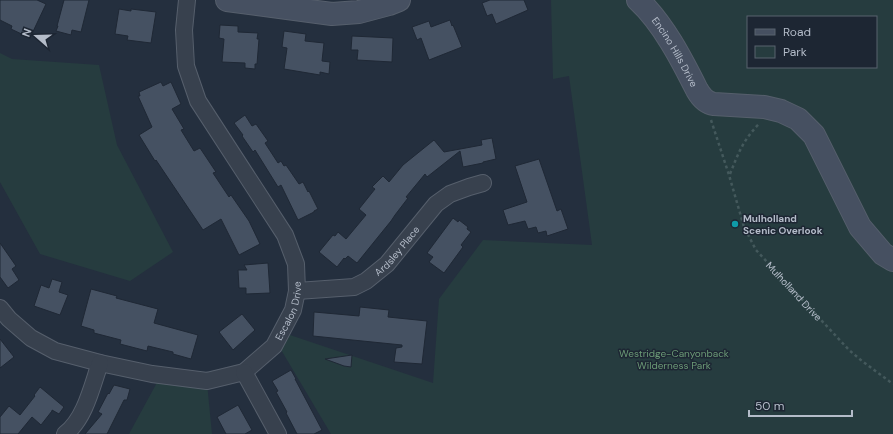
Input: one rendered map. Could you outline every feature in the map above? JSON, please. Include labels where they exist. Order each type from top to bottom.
[{"type":"main road","points":[[227,0],[332,14],[358,12],[399,0]]},
{"type":"main road","name":"Encino Hills Drive","points":[[638,0],[664,30],[697,90],[702,98],[710,104]]},
{"type":"main road","points":[[710,104],[764,107],[781,111],[798,119],[814,136],[860,227],[883,254],[893,260]]},
{"type":"street","name":"Escalon Drive","points":[[0,308],[9,319],[31,338],[55,351],[100,363],[152,374],[207,381],[244,372],[274,346],[293,310],[297,291],[296,264],[285,235],[198,101],[186,66],[184,30],[187,0]]},
{"type":"street","name":"Ardsley Place","points":[[297,291],[354,287],[366,281],[387,264],[436,204],[450,194],[483,183]]},
{"type":"street","points":[[65,434],[69,431],[84,410],[100,363]]},
{"type":"street","points":[[244,372],[278,434]]},
{"type":"path","name":"Mulholland Drive","points":[[710,104],[707,106],[707,109],[729,175],[744,227],[756,250],[849,350],[893,384]]},
{"type":"path","points":[[729,175],[738,151],[750,133],[770,114],[781,111]]},
{"type":"green space","name":"Westridge-Canyonback Wilderness Park","points":[[551,0],[893,0],[893,434],[331,434],[277,343],[284,333],[433,383],[439,299],[483,240],[592,245],[569,76],[553,79]]},
{"type":"green space","points":[[0,53],[12,59],[99,65],[117,145],[173,252],[130,281],[40,254],[0,182]]},
{"type":"green space","points":[[160,377],[207,383],[212,434],[129,434]]},
{"type":"building","points":[[0,0],[37,0],[46,4],[30,38],[11,29],[12,26],[0,20]]},
{"type":"building","points":[[64,0],[89,0],[81,32],[72,30],[71,35],[56,31]]},
{"type":"building","points":[[490,0],[524,0],[528,10],[496,24],[492,14],[487,16],[482,3]]},
{"type":"building","points":[[119,9],[156,12],[151,43],[127,40],[128,36],[115,34]]},
{"type":"building","points":[[450,20],[462,47],[429,60],[421,38],[417,40],[412,27],[429,21],[431,27]]},
{"type":"building","points":[[220,25],[238,26],[238,32],[258,33],[257,64],[255,64],[255,69],[245,68],[245,63],[222,62],[224,39],[219,38]]},
{"type":"building","points":[[284,31],[306,34],[305,41],[324,43],[322,61],[330,62],[329,74],[320,72],[320,75],[284,69],[287,48],[282,47]]},
{"type":"building","points":[[352,36],[393,38],[392,62],[357,60],[358,50],[351,50]]},
{"type":"building","points":[[161,82],[163,86],[171,82],[181,104],[172,109],[184,129],[181,130],[194,151],[200,148],[216,172],[213,173],[229,197],[231,195],[249,221],[260,244],[239,255],[221,219],[203,230],[156,160],[155,161],[139,135],[152,127],[138,96],[140,96],[139,92]]},
{"type":"building","points":[[245,115],[252,126],[256,124],[268,141],[265,143],[278,163],[281,161],[284,166],[286,165],[299,184],[303,182],[318,209],[314,212],[298,220],[281,185],[278,187],[255,150],[253,152],[234,123]]},
{"type":"building","points":[[492,138],[496,159],[463,167],[460,151],[427,177],[425,174],[406,197],[408,198],[391,221],[357,263],[348,256],[345,259],[344,258],[337,267],[319,252],[333,235],[335,236],[338,232],[346,239],[366,215],[359,209],[375,189],[372,187],[383,176],[389,182],[403,165],[434,140],[444,152],[482,145],[481,140]]},
{"type":"building","points":[[539,159],[557,211],[561,209],[568,229],[547,236],[546,231],[538,233],[536,227],[528,229],[525,221],[508,225],[503,210],[527,202],[515,166]]},
{"type":"building","points":[[453,218],[458,222],[459,220],[468,227],[467,229],[471,232],[461,245],[463,247],[444,273],[429,262],[433,257],[427,253]]},
{"type":"building","points":[[0,243],[16,266],[12,269],[19,280],[8,288],[0,277]]},
{"type":"building","points":[[268,263],[270,293],[246,294],[246,288],[239,288],[238,270],[247,270],[244,265]]},
{"type":"building","points":[[52,279],[62,282],[59,292],[68,295],[60,315],[34,306],[41,285],[49,288]]},
{"type":"building","points":[[91,289],[117,296],[116,298],[158,309],[154,323],[198,335],[191,359],[173,354],[173,352],[148,346],[147,351],[120,344],[121,340],[94,333],[94,330],[81,326]]},
{"type":"building","points":[[360,307],[389,310],[388,317],[427,321],[422,364],[394,362],[396,348],[402,347],[402,345],[313,336],[314,312],[359,316]]},
{"type":"building","points":[[242,314],[255,330],[233,350],[219,332]]},
{"type":"building","points":[[0,339],[14,357],[0,368]]},
{"type":"building","points":[[352,355],[351,367],[325,359]]},
{"type":"building","points":[[291,370],[322,430],[314,434],[297,434],[272,381]]},
{"type":"building","points":[[114,385],[130,389],[127,400],[124,400],[107,434],[85,434],[102,414],[98,412]]},
{"type":"building","points":[[40,387],[64,407],[59,414],[52,410],[41,425],[32,417],[18,434],[0,434],[0,417],[9,406],[20,415]]},
{"type":"building","points":[[238,405],[252,430],[245,434],[226,434],[217,417]]},
{"type":"place","name":"Mulholland Scenic Overlook","points":[[735,224]]}]
